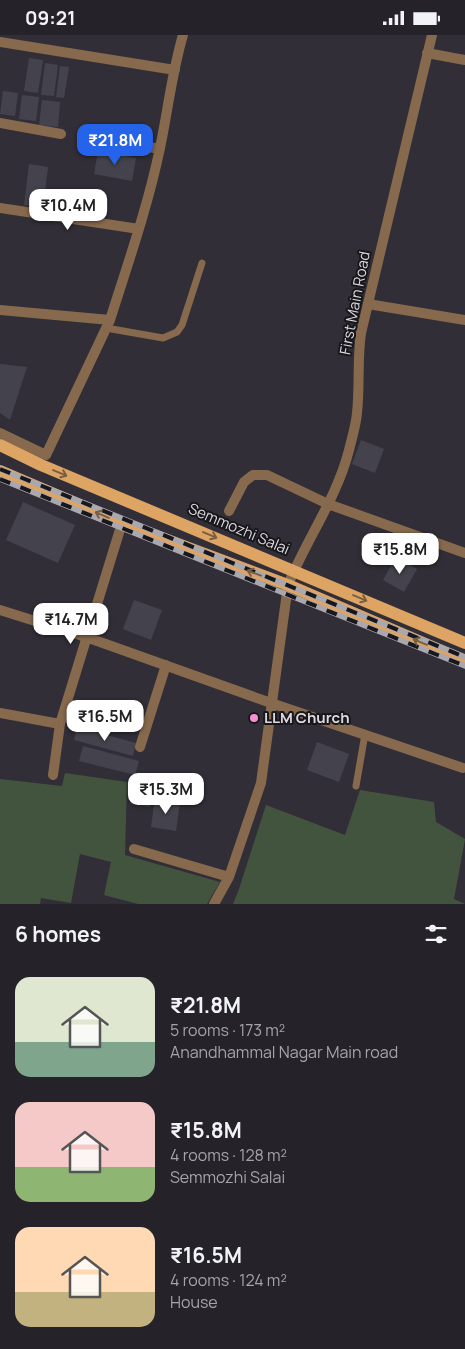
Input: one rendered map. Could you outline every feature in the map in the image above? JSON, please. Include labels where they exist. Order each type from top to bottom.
[{"type":"main road","name":"Semmozhi Salai","points":[[0,445],[44,460],[465,643]]},
{"type":"main road","points":[[0,471],[122,523],[288,585],[465,661]]},
{"type":"street","name":"First Main Road","points":[[214,904],[229,877],[261,783],[288,585],[328,504],[348,452],[357,414],[358,355],[361,333],[432,35]]},
{"type":"street","points":[[0,433],[44,460],[108,324],[139,229],[160,149],[182,39]]},
{"type":"street","points":[[0,42],[175,70]]},
{"type":"street","points":[[427,53],[465,60]]},
{"type":"street","points":[[0,123],[61,134]]},
{"type":"street","points":[[109,140],[160,149]]},
{"type":"street","points":[[0,208],[139,229]]},
{"type":"street","points":[[368,304],[465,320]]},
{"type":"street","points":[[0,310],[108,324]]},
{"type":"street","points":[[228,511],[244,482],[253,475],[266,475],[328,504],[465,553]]},
{"type":"street","points":[[53,775],[60,724],[122,523]]},
{"type":"street","points":[[0,610],[86,637],[271,703],[463,768]]},
{"type":"street","points":[[140,747],[166,665]]},
{"type":"street","points":[[0,713],[60,724]]},
{"type":"street","points":[[134,849],[229,877]]},
{"type":"lane","points":[[108,324],[163,338],[177,332],[182,325],[202,263]]},
{"type":"lane","points":[[356,786],[365,734]]},
{"type":"green space","points":[[65,773],[127,782],[125,855],[220,882],[207,904],[138,904],[104,895],[111,862],[80,854],[71,903],[41,898],[40,904],[0,904],[0,779],[62,786]]},
{"type":"green space","points":[[360,790],[434,802],[436,822],[465,839],[454,899],[465,904],[233,904],[266,805],[345,835]]},
{"type":"building","points":[[29,58],[43,60],[38,93],[24,91]]},
{"type":"building","points":[[45,63],[58,65],[54,96],[41,95]]},
{"type":"building","points":[[60,66],[69,67],[64,98],[56,97]]},
{"type":"building","points":[[3,91],[18,93],[15,116],[0,114]]},
{"type":"building","points":[[22,95],[39,97],[36,121],[19,119]]},
{"type":"building","points":[[42,100],[60,102],[58,127],[39,125]]},
{"type":"building","points":[[98,151],[136,158],[132,181],[94,174]]},
{"type":"building","points":[[29,164],[48,167],[43,207],[24,205]]},
{"type":"building","points":[[0,364],[27,367],[10,420],[0,413]]},
{"type":"building","points":[[361,440],[384,449],[375,473],[352,464]]},
{"type":"building","points":[[23,502],[75,525],[58,563],[6,540]]},
{"type":"building","points":[[396,557],[417,569],[404,592],[383,580]]},
{"type":"building","points":[[134,600],[162,610],[151,640],[123,629]]},
{"type":"building","points":[[77,727],[136,743],[133,756],[74,740]]},
{"type":"building","points":[[317,742],[349,754],[339,782],[307,770]]},
{"type":"building","points":[[83,746],[139,761],[135,775],[79,761]]},
{"type":"building","points":[[132,790],[152,794],[150,807],[130,804]]},
{"type":"building","points":[[155,798],[180,802],[176,831],[151,827]]},
{"type":"railway","points":[[0,469],[465,657]]},
{"type":"railway","points":[[0,479],[465,666]]},
{"type":"place","name":"LLM Church","points":[[254,718]]}]
